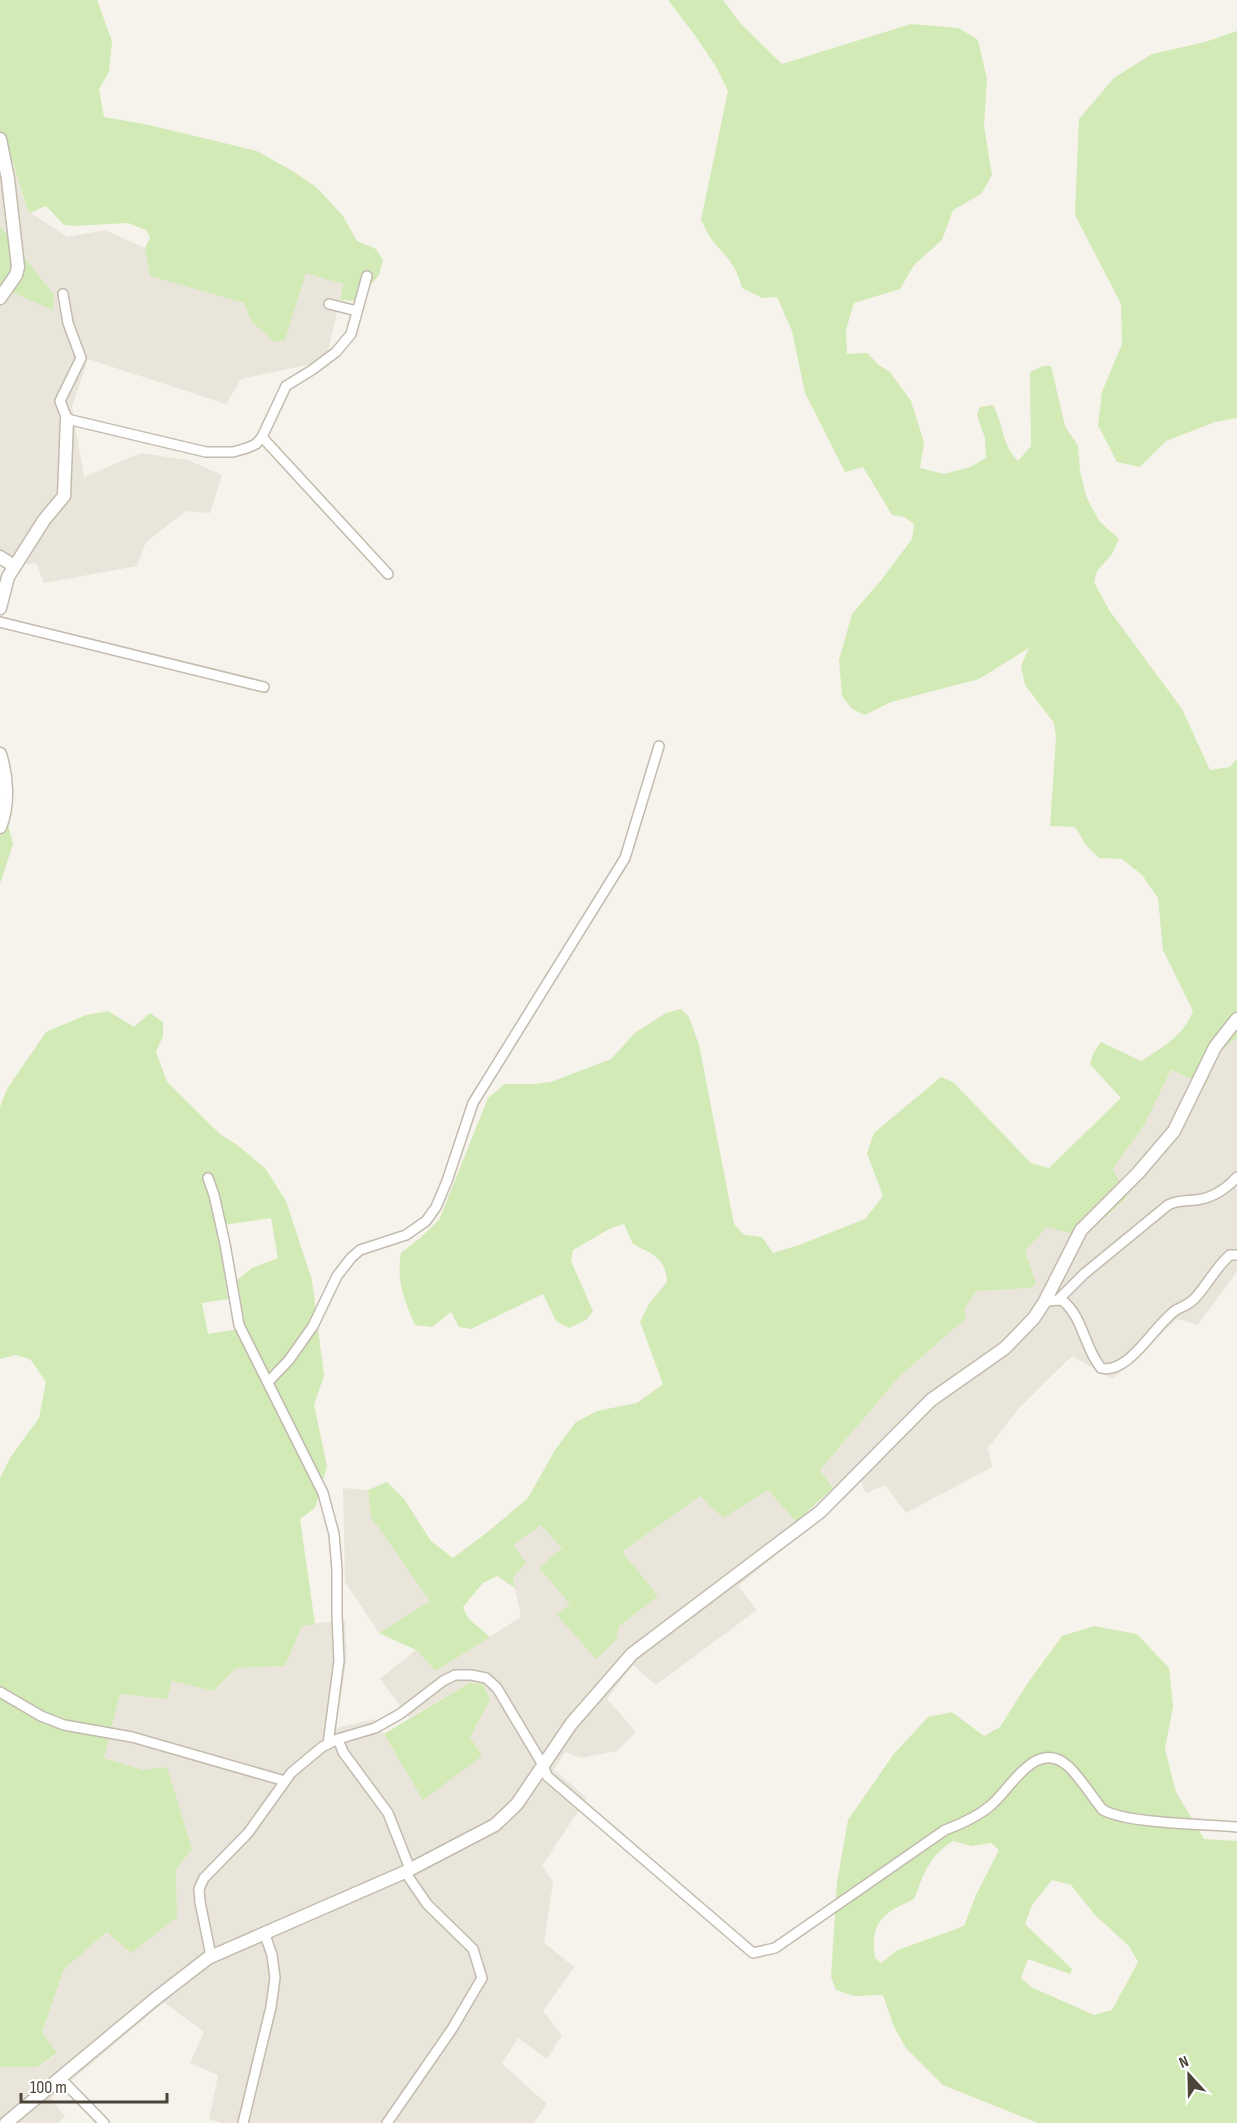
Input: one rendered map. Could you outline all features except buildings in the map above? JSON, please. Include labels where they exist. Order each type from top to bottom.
[{"type":"street","points":[[0,139],[8,179],[18,267],[0,298]]},
{"type":"street","points":[[67,419],[206,452],[233,452],[256,444],[262,437],[286,386],[336,352],[351,334],[366,276]]},
{"type":"street","points":[[0,608],[8,577],[14,566],[44,520],[64,496],[67,419],[60,401],[81,358],[68,323],[63,294]]},
{"type":"street","points":[[329,304],[357,311]]},
{"type":"street","points":[[262,437],[388,574]]},
{"type":"street","points":[[0,557],[14,566]]},
{"type":"street","points":[[0,622],[264,687]]},
{"type":"street","points":[[268,1382],[289,1360],[313,1326],[337,1276],[351,1258],[360,1250],[406,1236],[426,1221],[436,1207],[473,1103],[625,858],[659,746]]},
{"type":"street","points":[[0,753],[5,768],[6,788],[0,827]]},
{"type":"street","points":[[6,2123],[154,1999],[212,1956],[407,1871],[495,1825],[517,1804],[571,1724],[632,1654],[820,1512],[932,1400],[1005,1348],[1034,1318],[1081,1230],[1138,1173],[1174,1131],[1215,1047],[1237,1019]]},
{"type":"street","points":[[1045,1301],[1059,1299],[1084,1274],[1168,1205],[1176,1201],[1198,1200],[1213,1195],[1228,1188],[1237,1177]]},
{"type":"street","points":[[208,1178],[214,1195],[239,1325],[323,1493],[333,1534],[337,1569],[339,1661],[328,1744]]},
{"type":"street","points":[[1059,1299],[1070,1306],[1082,1327],[1095,1361],[1101,1368],[1114,1369],[1127,1360],[1175,1311],[1188,1305],[1220,1264],[1230,1255],[1237,1255]]},
{"type":"street","points":[[212,1956],[200,1902],[200,1889],[204,1878],[248,1833],[291,1773],[328,1744],[375,1728],[400,1714],[443,1681],[455,1676],[471,1675],[486,1678],[497,1688],[543,1765],[547,1776],[753,1953],[775,1948],[945,1830],[966,1822],[992,1805],[1017,1775],[1034,1762],[1044,1758],[1051,1758],[1067,1765],[1102,1810],[1108,1813],[1135,1819],[1237,1827]]},
{"type":"street","points":[[0,1692],[41,1716],[64,1725],[132,1737],[285,1781]]},
{"type":"street","points":[[338,1739],[343,1752],[388,1813],[407,1871],[427,1904],[473,1948],[482,1977],[452,2029],[387,2123]]},
{"type":"street","points":[[243,2123],[271,2007],[275,1978],[272,1955],[264,1932]]},
{"type":"street","points":[[60,2078],[104,2123]]},
{"type":"shaded area","points":[[0,144],[11,156],[28,211],[67,237],[105,230],[145,248],[150,276],[244,303],[251,321],[285,339],[306,272],[343,284],[326,361],[241,379],[226,404],[88,359],[72,407],[84,477],[141,453],[188,460],[222,475],[210,513],[186,511],[146,542],[137,566],[44,583],[36,563],[0,566],[0,287],[52,309],[54,295],[0,226]]},
{"type":"shaded area","points":[[1237,1038],[1237,1271],[1198,1325],[1177,1319],[1113,1379],[1072,1356],[1019,1408],[988,1448],[992,1467],[906,1513],[885,1485],[866,1493],[861,1482],[843,1500],[820,1470],[899,1377],[966,1318],[964,1309],[977,1291],[1031,1288],[1025,1251],[1047,1227],[1113,1169],[1144,1125],[1171,1070],[1206,1085],[1220,1051]]},
{"type":"shaded area","points":[[343,1488],[368,1490],[372,1517],[430,1601],[379,1633],[345,1582]]},
{"type":"shaded area","points":[[768,1490],[804,1532],[738,1586],[757,1610],[656,1685],[633,1665],[607,1699],[636,1732],[617,1751],[581,1758],[565,1752],[554,1770],[587,1798],[542,1866],[553,1882],[544,1943],[574,1967],[543,2011],[562,2035],[547,2059],[518,2038],[502,2064],[547,2104],[534,2123],[222,2123],[209,2119],[218,2075],[190,2063],[204,2032],[164,2002],[51,2098],[65,2117],[58,2123],[0,2123],[0,2067],[37,2067],[57,2054],[42,2032],[64,1969],[107,1932],[177,1917],[176,1870],[192,1849],[167,1768],[143,1770],[104,1758],[120,1694],[167,1699],[172,1681],[213,1691],[236,1668],[285,1666],[302,1625],[345,1620],[347,1657],[336,1728],[375,1719],[423,1799],[470,1737],[490,1700],[483,1684],[469,1683],[409,1718],[380,1679],[416,1650],[436,1671],[521,1617],[513,1578],[513,1545],[541,1524],[562,1548],[570,1605],[557,1615],[616,1640],[619,1626],[657,1596],[621,1553],[700,1496],[723,1518]]},
{"type":"green space","points":[[0,0],[97,0],[112,41],[109,72],[99,89],[104,117],[149,125],[257,151],[294,172],[316,187],[343,216],[357,241],[376,249],[383,260],[379,275],[356,301],[340,300],[343,284],[306,273],[285,340],[275,342],[251,321],[244,303],[150,276],[145,248],[150,238],[146,230],[128,223],[64,225],[46,206],[30,213],[11,156],[0,144]]},
{"type":"green space","points":[[668,0],[723,0],[741,24],[782,64],[911,24],[959,28],[978,40],[987,79],[984,126],[992,175],[981,194],[953,210],[942,240],[914,265],[900,289],[854,303],[846,330],[847,354],[867,353],[890,372],[911,401],[924,442],[920,468],[944,474],[970,467],[986,458],[985,438],[977,415],[980,407],[993,405],[1008,448],[1018,461],[1031,446],[1030,372],[1043,366],[1051,366],[1065,426],[1078,446],[1080,471],[1086,496],[1099,521],[1119,539],[1112,554],[1097,571],[1094,582],[1109,610],[1182,709],[1210,770],[1230,767],[1237,759],[1237,1038],[1220,1051],[1206,1085],[1171,1070],[1144,1125],[1113,1169],[1127,1197],[1084,1237],[1047,1227],[1025,1251],[1036,1284],[1031,1288],[977,1291],[964,1309],[966,1318],[899,1377],[820,1470],[833,1488],[796,1522],[768,1490],[723,1518],[700,1496],[622,1552],[658,1596],[619,1626],[616,1640],[596,1659],[557,1615],[570,1604],[539,1568],[562,1548],[541,1525],[513,1545],[526,1563],[513,1577],[515,1588],[497,1576],[483,1583],[463,1607],[468,1618],[490,1637],[436,1671],[416,1650],[379,1633],[430,1601],[371,1517],[368,1490],[387,1482],[404,1499],[431,1541],[453,1558],[528,1498],[555,1450],[576,1422],[597,1411],[637,1403],[663,1384],[640,1322],[649,1304],[667,1282],[666,1274],[657,1258],[633,1244],[624,1224],[611,1228],[573,1250],[571,1261],[593,1311],[586,1320],[569,1328],[556,1321],[543,1294],[471,1329],[459,1327],[451,1312],[432,1327],[415,1325],[400,1281],[401,1253],[439,1220],[488,1098],[505,1084],[551,1082],[611,1059],[636,1032],[666,1013],[681,1009],[689,1017],[699,1045],[734,1224],[744,1235],[762,1237],[773,1253],[865,1219],[883,1196],[867,1153],[874,1133],[941,1077],[953,1082],[1031,1163],[1049,1168],[1121,1098],[1090,1064],[1101,1042],[1141,1061],[1178,1034],[1193,1011],[1163,950],[1158,898],[1142,875],[1122,859],[1099,858],[1086,845],[1075,827],[1050,826],[1056,737],[1054,723],[1025,685],[1021,666],[1029,648],[979,679],[891,702],[865,715],[852,709],[842,696],[839,660],[852,614],[912,539],[914,524],[904,517],[892,515],[863,467],[845,472],[805,393],[792,331],[777,297],[762,298],[742,288],[734,267],[712,240],[701,220],[728,91],[715,65]]},
{"type":"green space","points":[[1237,31],[1237,418],[1215,422],[1166,441],[1140,467],[1117,462],[1098,425],[1102,392],[1122,344],[1121,304],[1075,215],[1079,119],[1114,78],[1152,54],[1205,42]]},
{"type":"green space","points":[[0,226],[54,295],[53,310],[0,287]]},
{"type":"green space","points":[[0,792],[13,844],[0,884]]},
{"type":"green space","points":[[108,1011],[134,1027],[150,1013],[163,1022],[163,1036],[156,1052],[167,1082],[221,1135],[236,1144],[265,1168],[286,1201],[312,1280],[324,1376],[314,1405],[327,1466],[315,1508],[300,1519],[315,1624],[302,1626],[285,1666],[236,1668],[213,1691],[172,1681],[167,1699],[120,1694],[104,1758],[143,1770],[167,1767],[192,1849],[176,1870],[177,1917],[131,1953],[107,1932],[64,1969],[42,2032],[57,2053],[37,2067],[0,2067],[0,1478],[10,1458],[39,1418],[46,1382],[30,1359],[15,1355],[0,1359],[0,1107],[7,1089],[46,1032],[86,1015]],"holes":[[[271,1218],[278,1258],[252,1268],[237,1280],[245,1328],[208,1334],[202,1303],[228,1299],[217,1226]]]},
{"type":"green space","points":[[1094,1626],[1137,1634],[1169,1668],[1173,1706],[1165,1749],[1176,1792],[1204,1839],[1237,1841],[1237,2123],[1038,2123],[943,2085],[906,2048],[894,2027],[883,1995],[854,1996],[836,1990],[831,1977],[837,1882],[848,1820],[893,1755],[928,1717],[952,1712],[984,1736],[1000,1727],[1027,1684],[1062,1636]],"holes":[[[953,1841],[972,1846],[991,1843],[999,1850],[976,1895],[964,1926],[898,1950],[881,1963],[875,1958],[874,1946],[877,1927],[881,1920],[894,1909],[914,1899],[933,1859]],[[1052,1880],[1071,1885],[1095,1915],[1129,1946],[1138,1962],[1112,2010],[1094,2015],[1031,1987],[1021,1978],[1028,1959],[1070,1974],[1072,1969],[1025,1924],[1032,1905]]]},
{"type":"green space","points":[[469,1683],[483,1684],[490,1700],[470,1737],[482,1756],[423,1800],[384,1734]]}]
